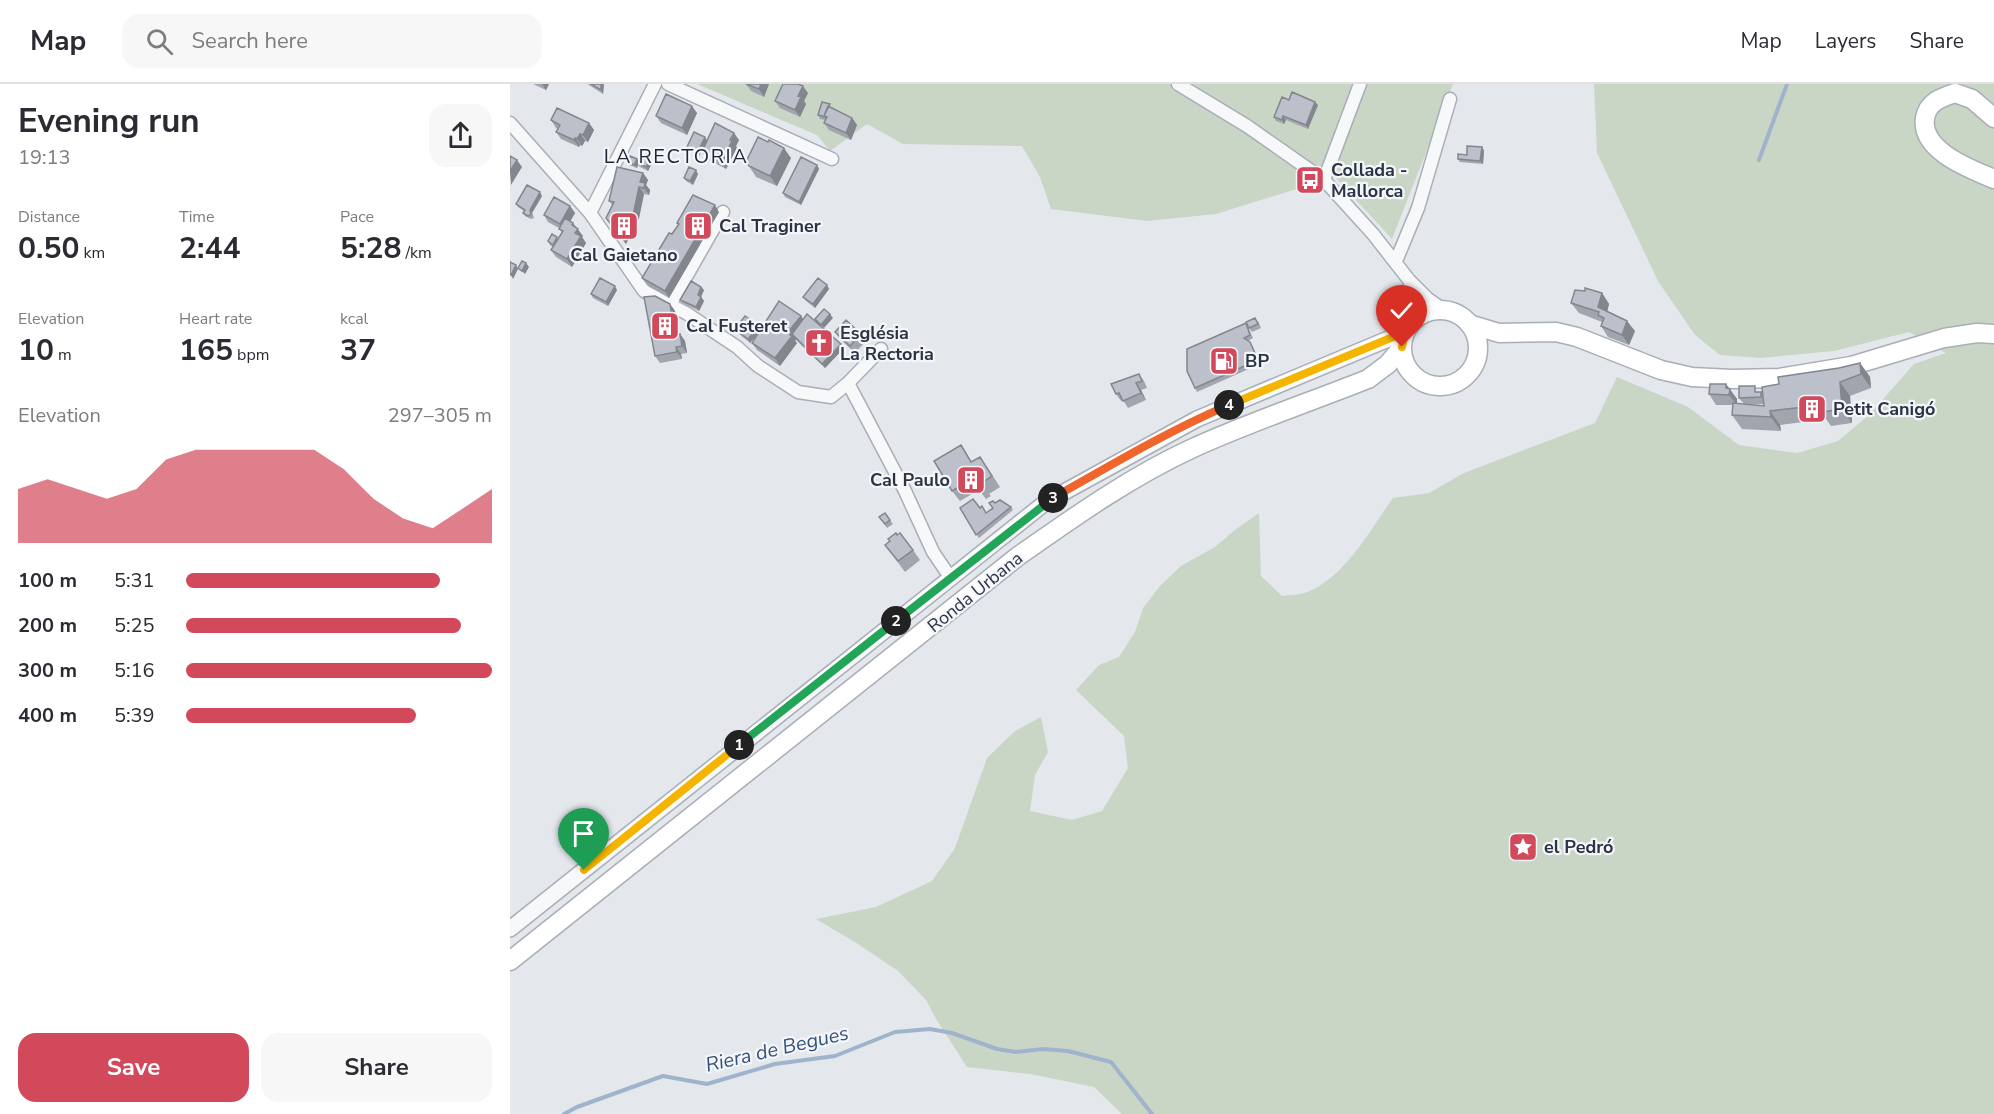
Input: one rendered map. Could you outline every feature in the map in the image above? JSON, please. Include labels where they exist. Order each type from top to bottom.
[{"type":"main road","points":[[1994,118],[1972,99],[1955,93],[1939,98],[1929,106],[1924,127],[1940,151],[1956,162],[1994,179]]},
{"type":"main road","points":[[1445,311],[1458,315],[1469,324],[1499,333],[1556,332],[1577,337],[1660,370],[1692,377],[1732,379],[1779,378],[1851,366],[1944,338],[1977,333],[1994,334]]},
{"type":"main road","name":"Ronda Urbana","points":[[510,961],[1017,557],[1087,508],[1131,481],[1192,449],[1368,379],[1388,364],[1407,333],[1429,312],[1445,311]]},
{"type":"main road","points":[[1469,324],[1477,340],[1476,358]]},
{"type":"main road","points":[[1407,333],[1405,364],[1415,377]]},
{"type":"main road","name":"Ronda Urbana","points":[[1368,379],[1415,377],[1432,385],[1451,384],[1467,374],[1476,358],[1500,342],[1519,334]]},
{"type":"street","points":[[590,213],[655,84]]},
{"type":"street","points":[[668,84],[832,159]]},
{"type":"street","points":[[1178,84],[1247,126],[1324,180],[1396,261],[1409,280],[1428,299],[1445,311]]},
{"type":"street","points":[[1324,180],[1360,84]]},
{"type":"street","points":[[1396,261],[1418,208],[1450,99]]},
{"type":"street","points":[[510,123],[590,213],[644,291],[670,304],[737,347],[758,366],[798,392],[831,396],[848,383],[881,349]]},
{"type":"street","points":[[670,304],[723,213]]},
{"type":"street","points":[[510,929],[1046,502],[1197,419],[1407,333],[1415,298],[1409,280]]},
{"type":"street","points":[[848,383],[905,491],[933,552],[950,578]]},
{"type":"green space","points":[[697,84],[1453,84],[1392,239],[1335,177],[1216,214],[1147,221],[1051,209],[1040,177],[1022,146],[903,144],[867,124],[830,151],[817,135]]},
{"type":"green space","points":[[1594,84],[1994,84],[1994,1114],[1122,1114],[1094,1087],[1030,1074],[967,1067],[926,1000],[898,971],[816,919],[876,907],[932,881],[955,848],[987,758],[1015,731],[1041,717],[1048,752],[1035,775],[1030,811],[1072,820],[1102,811],[1128,768],[1124,736],[1076,690],[1099,665],[1119,657],[1135,632],[1143,608],[1160,586],[1181,566],[1215,547],[1259,513],[1261,576],[1282,596],[1310,591],[1335,574],[1346,563],[1393,498],[1429,493],[1464,473],[1595,423],[1617,377],[1688,407],[1739,445],[1797,453],[1838,441],[1869,415],[1914,364],[1946,353],[1909,332],[1834,351],[1761,358],[1720,355],[1695,335],[1658,281],[1597,153]]},
{"type":"building","points":[[591,84],[601,84],[601,90]]},
{"type":"building","points":[[746,84],[761,84],[759,89]]},
{"type":"building","points":[[783,84],[803,86],[795,110],[775,101]]},
{"type":"building","points":[[1292,92],[1315,102],[1306,125],[1283,116],[1282,120],[1274,117],[1282,97],[1289,100]]},
{"type":"building","points":[[666,94],[692,106],[682,128],[656,116]]},
{"type":"building","points":[[822,102],[830,104],[825,117],[818,115]]},
{"type":"building","points":[[828,106],[852,118],[846,133],[824,123]]},
{"type":"building","points":[[557,108],[589,123],[583,135],[580,134],[574,140],[556,132],[560,125],[551,120]]},
{"type":"building","points":[[715,123],[734,133],[721,162],[702,152]]},
{"type":"building","points":[[694,132],[705,137],[697,153],[687,147]]},
{"type":"building","points":[[758,137],[784,148],[770,176],[749,166],[746,162]]},
{"type":"building","points":[[1467,146],[1482,147],[1480,161],[1458,159],[1458,154],[1467,155]]},
{"type":"building","points":[[641,155],[649,162],[646,167],[637,163]]},
{"type":"building","points":[[510,156],[517,160],[510,171]]},
{"type":"building","points":[[630,156],[637,159],[634,165],[627,161]]},
{"type":"building","points":[[801,157],[817,165],[799,202],[783,193]]},
{"type":"building","points":[[617,167],[643,173],[640,182],[645,183],[644,188],[639,187],[634,211],[621,237],[606,218],[614,202],[609,201]]},
{"type":"building","points":[[689,167],[696,170],[690,181],[684,178]]},
{"type":"building","points":[[527,185],[540,192],[528,216],[523,213],[525,210],[516,204]]},
{"type":"building","points":[[693,195],[715,205],[665,291],[642,278],[669,233],[672,234],[679,224],[677,223]]},
{"type":"building","points":[[554,197],[570,206],[560,224],[544,215]]},
{"type":"building","points":[[565,218],[573,223],[572,225],[578,229],[575,233],[581,236],[567,259],[551,250],[563,231],[559,229]]},
{"type":"building","points":[[552,234],[557,237],[553,245],[548,241]]},
{"type":"building","points":[[522,261],[526,263],[522,271],[518,268]]},
{"type":"building","points":[[510,262],[516,265],[511,275],[510,274]]},
{"type":"building","points":[[600,278],[615,286],[606,302],[591,294]]},
{"type":"building","points":[[818,278],[827,285],[813,304],[803,297]]},
{"type":"building","points":[[691,281],[701,287],[698,295],[701,297],[696,307],[680,300]]},
{"type":"building","points":[[1585,288],[1602,293],[1598,307],[1627,321],[1622,335],[1601,326],[1604,318],[1598,315],[1599,312],[1571,303],[1575,290],[1585,291]]},
{"type":"building","name":"Cal Fusteret","points":[[655,296],[670,304],[675,335],[680,334],[682,346],[676,347],[677,352],[655,356],[644,297]]},
{"type":"building","points":[[779,301],[801,316],[789,331],[792,332],[790,335],[792,336],[775,358],[752,343]]},
{"type":"building","points":[[824,309],[830,314],[821,325],[815,319]]},
{"type":"building","name":"Església La Rectoria","points":[[807,314],[841,344],[822,364],[792,334]]},
{"type":"building","points":[[745,316],[759,326],[748,339],[735,329]]},
{"type":"building","points":[[1255,318],[1258,324],[1249,328],[1246,322]]},
{"type":"building","points":[[846,320],[861,334],[850,346],[835,332]]},
{"type":"building","name":"BP","points":[[1246,323],[1250,335],[1244,338],[1250,342],[1258,360],[1195,388],[1187,371],[1187,349]]},
{"type":"building","points":[[1860,363],[1861,374],[1840,382],[1842,409],[1822,412],[1821,405],[1770,411],[1771,417],[1732,415],[1733,403],[1764,406],[1762,387],[1779,384],[1778,377]]},
{"type":"building","points":[[1139,374],[1142,381],[1136,383],[1141,393],[1123,401],[1111,384]]},
{"type":"building","points":[[1710,384],[1726,384],[1726,388],[1730,389],[1729,395],[1709,394]]},
{"type":"building","points":[[1739,386],[1755,386],[1755,392],[1761,392],[1761,397],[1739,398]]},
{"type":"building","name":"Cal Paulo","points":[[961,445],[971,462],[980,457],[992,476],[982,483],[984,486],[978,489],[972,479],[952,491],[934,461]]},
{"type":"building","points":[[973,499],[980,508],[982,506],[986,513],[993,508],[989,503],[993,501],[995,503],[1000,500],[1011,507],[976,535],[960,508]]},
{"type":"building","points":[[885,513],[890,520],[885,524],[879,517]]},
{"type":"building","points":[[896,533],[897,535],[900,533],[913,550],[898,561],[885,545],[890,541],[888,539]]},
{"type":"waterway","points":[[1759,160],[1787,84]]},
{"type":"waterway","name":"Riera de Begues","points":[[564,1114],[577,1107],[663,1076],[707,1084],[775,1064],[835,1056],[895,1032],[930,1029],[952,1033],[997,1049],[1016,1052],[1043,1049],[1068,1051],[1111,1062],[1152,1114]]},
{"type":"place","name":"Collada - Mallorca","points":[[1310,180]]},
{"type":"place","name":"Cal Gaietano","points":[[624,226]]},
{"type":"place","name":"Cal Traginer","points":[[698,226]]},
{"type":"place","name":"Cal Fusteret","points":[[665,326]]},
{"type":"place","name":"Església La Rectoria","points":[[819,343]]},
{"type":"place","name":"BP","points":[[1224,361]]},
{"type":"place","name":"Petit Canigó","points":[[1812,409]]},
{"type":"place","name":"Cal Paulo","points":[[971,480]]},
{"type":"place","name":"el Pedró","points":[[1523,847]]},
{"type":"district","name":"LA RECTORIA","points":[[676,156]]},
{"type":"route","points":[[584,870],[1046,502],[1197,419],[1405,332],[1402,347]]}]
